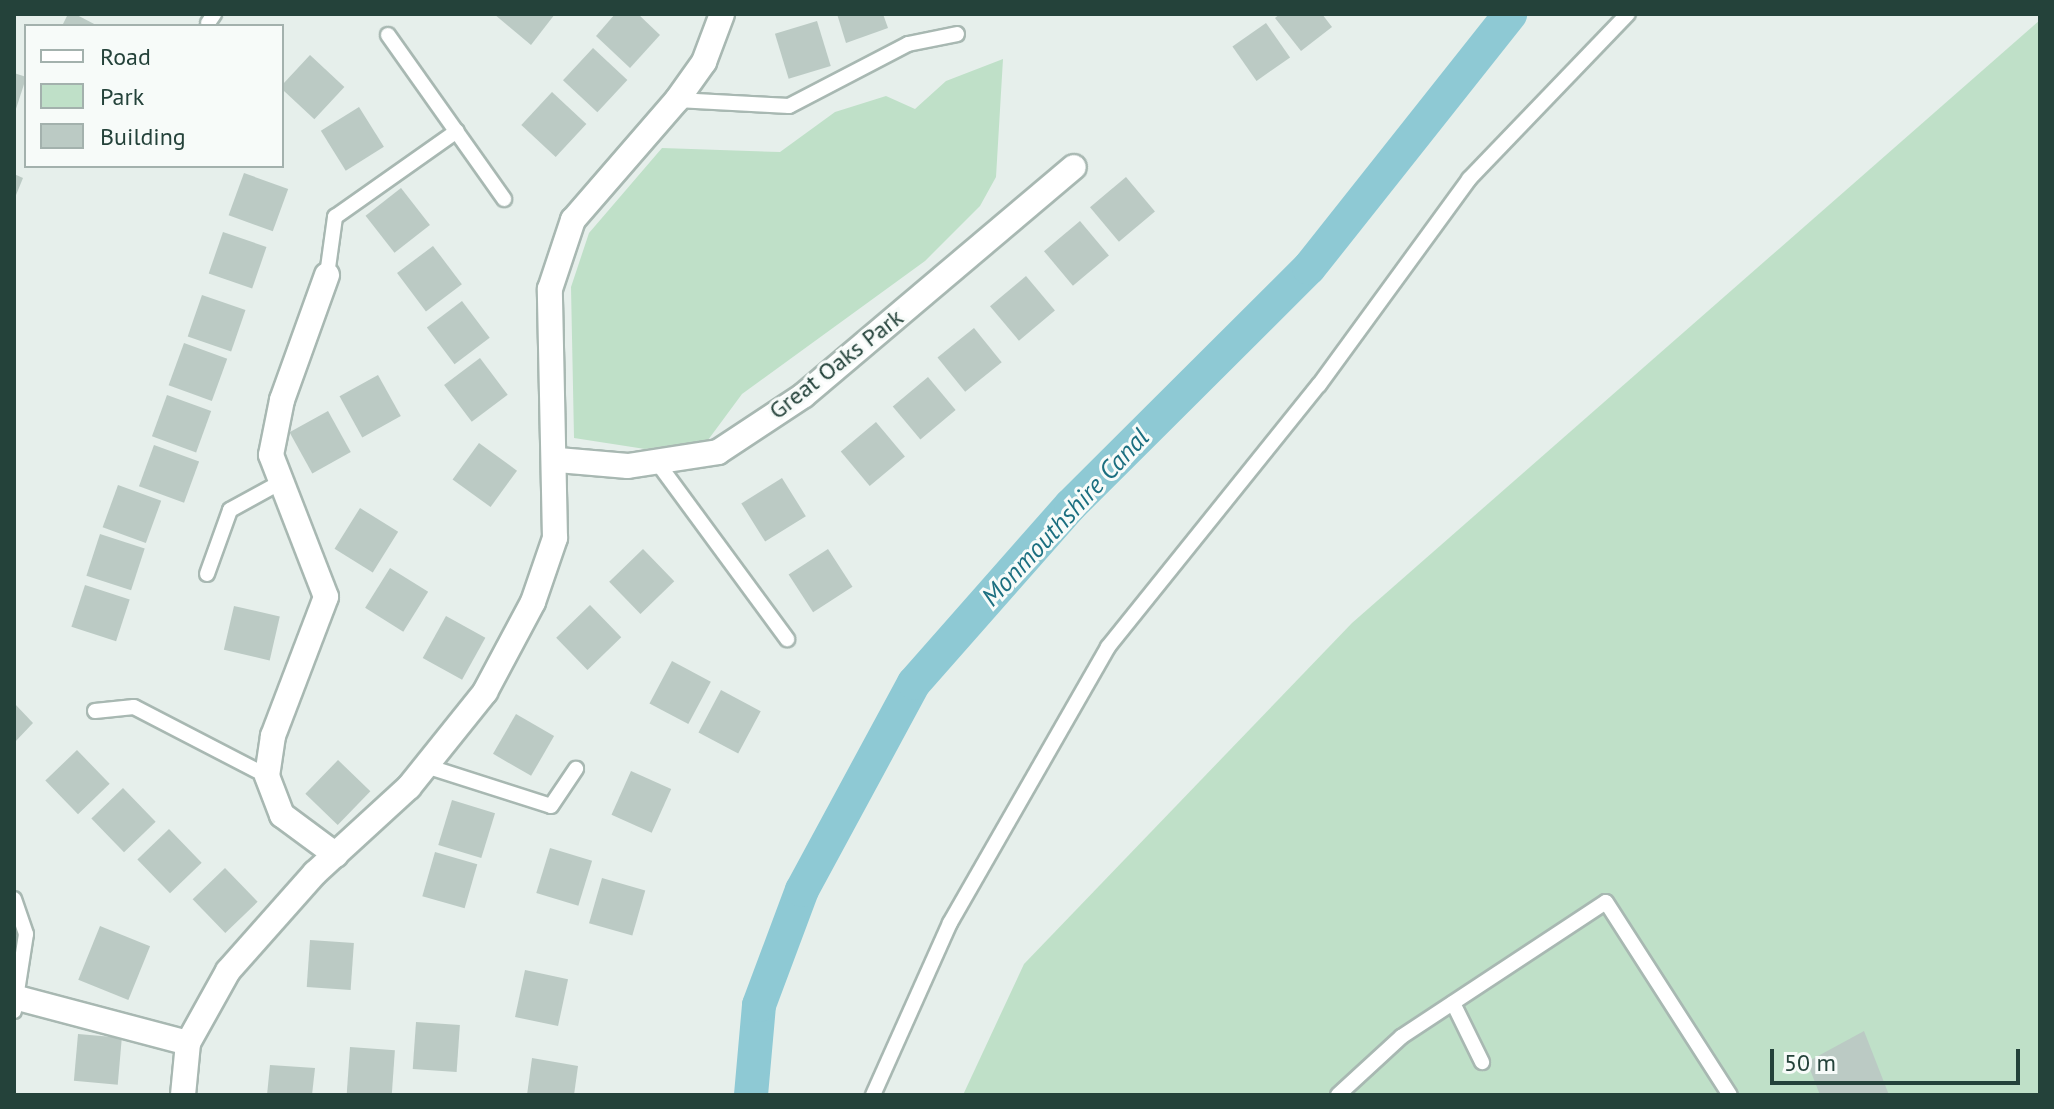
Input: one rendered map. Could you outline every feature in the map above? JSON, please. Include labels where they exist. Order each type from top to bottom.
[{"type":"street","points":[[183,1095],[188,1043],[228,971],[336,855],[426,766],[485,692],[533,602],[555,538],[558,460],[550,289],[573,220],[677,100],[704,62],[722,14]]},
{"type":"street","name":"Great Oaks Park","points":[[558,460],[657,462],[718,452],[804,395],[1074,167]]},
{"type":"street","points":[[327,275],[282,400],[271,455],[326,597],[273,736],[267,776],[282,815],[336,855]]},
{"type":"street","points":[[14,997],[188,1043]]},
{"type":"lane","points":[[873,1095],[950,923],[1108,647],[1319,385],[1469,179],[1628,14]]},
{"type":"lane","points":[[677,100],[789,106],[908,44],[957,34]]},
{"type":"lane","points":[[388,35],[504,199]]},
{"type":"lane","points":[[327,275],[335,217],[457,131]]},
{"type":"lane","points":[[657,462],[787,639]]},
{"type":"lane","points":[[207,574],[230,510],[281,482]]},
{"type":"lane","points":[[95,711],[134,707],[267,776]]},
{"type":"lane","points":[[426,766],[551,806],[576,769]]},
{"type":"lane","points":[[14,899],[26,934],[14,1011]]},
{"type":"lane","points":[[1338,1095],[1453,1003],[1606,902],[1728,1094]]},
{"type":"lane","points":[[1453,1003],[1482,1062]]},
{"type":"green space","points":[[2040,20],[2040,1095],[963,1095],[1024,964],[1352,623]]},
{"type":"green space","points":[[1003,59],[996,177],[980,206],[925,261],[742,394],[708,440],[645,449],[574,438],[571,287],[589,233],[662,148],[780,152],[835,112],[886,96],[915,109],[946,81]]},
{"type":"building","points":[[68,14],[75,14],[94,24],[63,24]]},
{"type":"building","points":[[494,14],[555,14],[531,45]]},
{"type":"building","points":[[615,14],[638,14],[660,35],[630,68],[596,36]]},
{"type":"building","points":[[837,14],[883,14],[888,28],[846,43]]},
{"type":"building","points":[[1280,14],[1322,14],[1332,27],[1301,51],[1275,18]]},
{"type":"building","points":[[817,21],[831,66],[789,79],[775,34]]},
{"type":"building","points":[[1266,23],[1290,57],[1257,81],[1232,47]]},
{"type":"building","points":[[593,48],[627,80],[597,112],[563,80]]},
{"type":"building","points":[[310,55],[344,87],[314,119],[284,91],[284,83]]},
{"type":"building","points":[[14,73],[24,76],[24,84],[14,115]]},
{"type":"building","points":[[552,92],[586,124],[556,157],[521,125]]},
{"type":"building","points":[[359,107],[384,147],[346,171],[321,131]]},
{"type":"building","points":[[244,173],[288,189],[273,231],[229,215]]},
{"type":"building","points":[[14,174],[23,178],[14,200]]},
{"type":"building","points":[[1126,177],[1155,211],[1119,242],[1090,207]]},
{"type":"building","points":[[401,188],[430,225],[394,253],[366,216]]},
{"type":"building","points":[[1080,221],[1109,255],[1073,286],[1044,251]]},
{"type":"building","points":[[223,232],[266,247],[252,289],[209,274]]},
{"type":"building","points":[[433,246],[462,284],[426,311],[397,273]]},
{"type":"building","points":[[1026,276],[1055,310],[1019,341],[990,306]]},
{"type":"building","points":[[202,295],[245,310],[231,352],[188,337]]},
{"type":"building","points":[[462,301],[490,338],[455,364],[427,327]]},
{"type":"building","points":[[974,328],[1002,362],[965,392],[937,358]]},
{"type":"building","points":[[184,343],[227,359],[212,401],[169,385]]},
{"type":"building","points":[[480,358],[508,395],[472,422],[444,385]]},
{"type":"building","points":[[378,375],[401,416],[362,437],[340,396]]},
{"type":"building","points":[[928,377],[956,410],[920,440],[893,407]]},
{"type":"building","points":[[167,395],[211,411],[196,452],[152,436]]},
{"type":"building","points":[[328,411],[351,452],[312,473],[290,432]]},
{"type":"building","points":[[876,422],[905,456],[870,486],[841,452]]},
{"type":"building","points":[[479,443],[517,471],[491,507],[453,479]]},
{"type":"building","points":[[154,445],[199,461],[184,503],[139,486]]},
{"type":"building","points":[[782,478],[806,516],[765,542],[741,503]]},
{"type":"building","points":[[118,485],[161,501],[146,543],[103,527]]},
{"type":"building","points":[[360,508],[398,532],[373,573],[335,549]]},
{"type":"building","points":[[100,534],[145,549],[131,590],[86,576]]},
{"type":"building","points":[[643,549],[674,581],[640,614],[609,582]]},
{"type":"building","points":[[828,549],[853,587],[813,612],[789,575]]},
{"type":"building","points":[[390,568],[428,592],[403,632],[365,608]]},
{"type":"building","points":[[85,585],[130,600],[116,641],[71,627]]},
{"type":"building","points":[[590,605],[621,637],[587,670],[556,638]]},
{"type":"building","points":[[234,606],[280,617],[270,660],[224,650]]},
{"type":"building","points":[[446,616],[485,638],[462,680],[423,658]]},
{"type":"building","points":[[672,661],[711,682],[688,724],[649,703]]},
{"type":"building","points":[[721,690],[761,711],[738,754],[698,732]]},
{"type":"building","points":[[14,703],[33,723],[14,743]]},
{"type":"building","points":[[516,714],[554,736],[531,776],[493,754]]},
{"type":"building","points":[[77,750],[110,784],[78,814],[45,781]]},
{"type":"building","points":[[338,760],[370,791],[338,825],[305,794]]},
{"type":"building","points":[[631,771],[671,789],[652,833],[611,815]]},
{"type":"building","points":[[123,788],[156,822],[124,852],[91,819]]},
{"type":"building","points":[[452,800],[495,813],[481,858],[438,845]]},
{"type":"building","points":[[169,829],[202,863],[170,893],[137,860]]},
{"type":"building","points":[[550,848],[592,861],[578,906],[536,893]]},
{"type":"building","points":[[435,852],[477,864],[465,908],[422,896]]},
{"type":"building","points":[[225,868],[258,902],[225,933],[193,899]]},
{"type":"building","points":[[602,878],[645,890],[632,936],[589,923]]},
{"type":"building","points":[[100,926],[150,946],[128,1000],[78,980]]},
{"type":"building","points":[[310,940],[354,943],[351,990],[307,987]]},
{"type":"building","points":[[525,970],[568,979],[558,1026],[515,1017]]},
{"type":"building","points":[[416,1022],[460,1025],[457,1072],[413,1069]]},
{"type":"building","points":[[1864,1031],[1889,1095],[1820,1095],[1807,1062]]},
{"type":"building","points":[[78,1034],[122,1038],[118,1085],[74,1081]]},
{"type":"building","points":[[350,1047],[395,1050],[392,1095],[347,1094]]},
{"type":"building","points":[[532,1058],[578,1066],[574,1095],[527,1095]]},
{"type":"building","points":[[270,1065],[315,1068],[312,1095],[267,1095]]},
{"type":"waterway","name":"Monmouthshire Canal","points":[[751,1095],[759,1005],[802,890],[914,683],[1071,505],[1309,268],[1510,14]]}]
